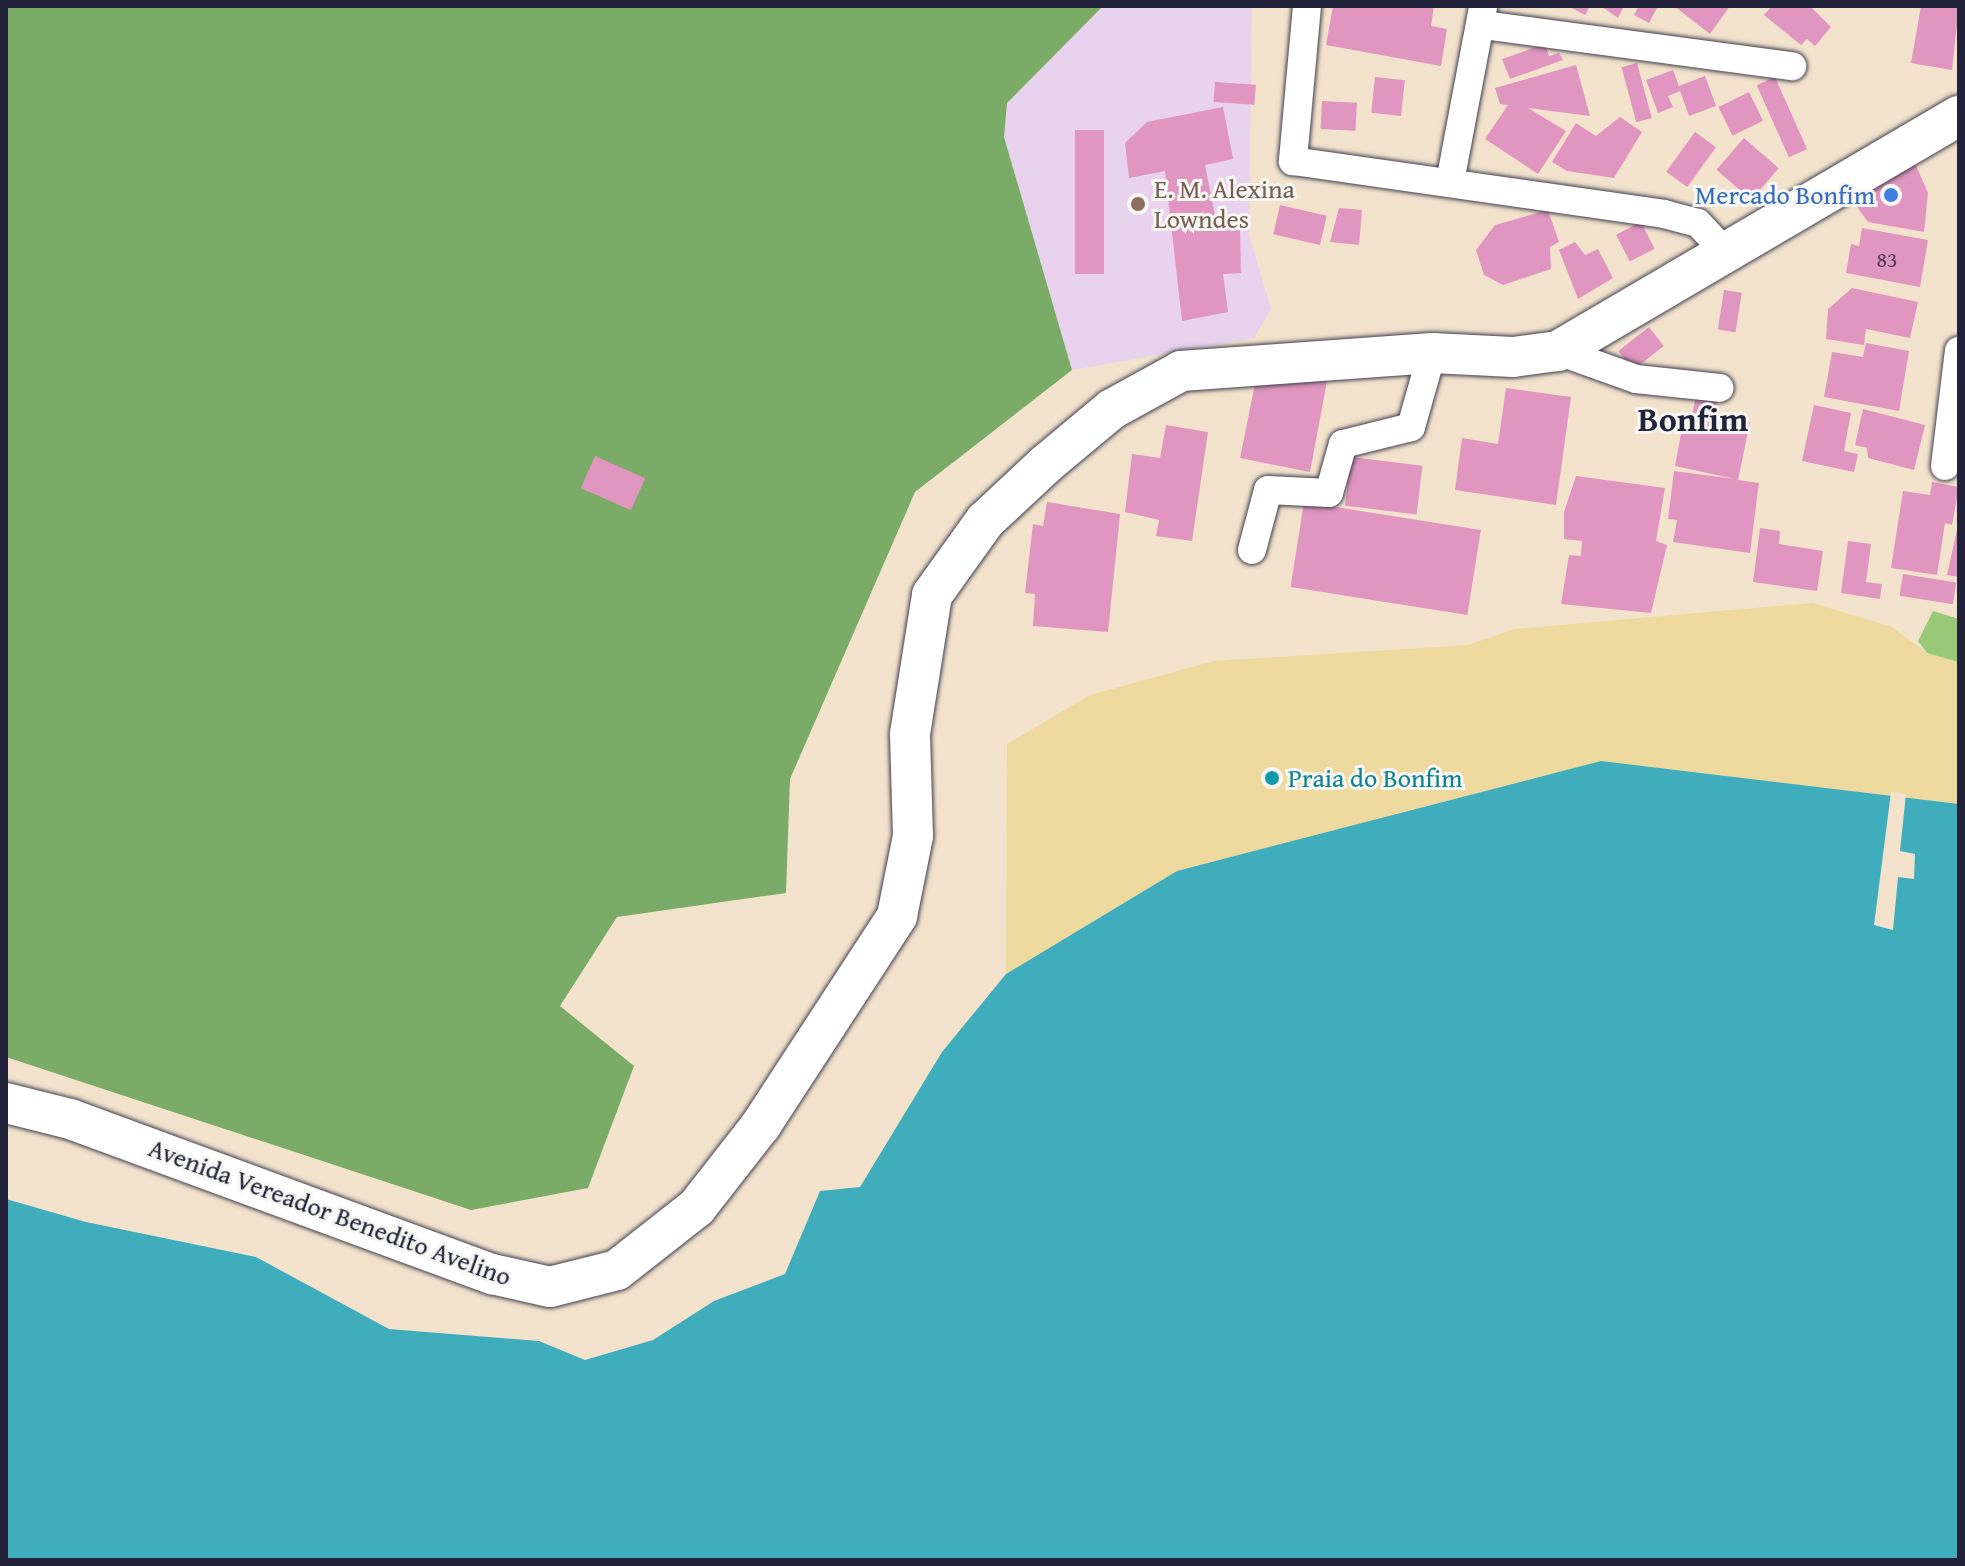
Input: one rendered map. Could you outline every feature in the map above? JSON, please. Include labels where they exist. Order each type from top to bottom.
[{"type":"main road","name":"Avenida Vereador Benedito Avelino","points":[[6,1103],[70,1119],[492,1274],[550,1287],[617,1270],[697,1207],[761,1125],[897,916],[913,836],[910,734],[932,595],[985,521],[1112,409],[1181,371],[1432,353],[1513,357],[1558,351],[1959,116]]},
{"type":"street","points":[[1307,6],[1293,161],[1664,214],[1698,223],[1726,253]]},
{"type":"street","points":[[1450,182],[1483,15],[1792,66]]},
{"type":"street","points":[[1558,351],[1636,379],[1720,388]]},
{"type":"street","points":[[1945,466],[1959,351]]},
{"type":"street","points":[[1252,550],[1268,490],[1329,493],[1343,444],[1411,427],[1432,353]]},
{"type":"shaded area","name":"E. M. Alexina Lowndes","points":[[1103,6],[1252,6],[1249,235],[1271,309],[1254,338],[1072,370],[1004,137],[1007,103]]},
{"type":"green space","points":[[6,6],[1103,6],[1007,103],[1004,137],[1072,370],[915,492],[790,779],[786,893],[617,917],[560,1006],[634,1066],[588,1188],[471,1210],[6,1057]]},
{"type":"green space","points":[[1933,611],[1959,619],[1959,664],[1927,653],[1918,641]]},
{"type":"sand","name":"Praia do Bonfim","points":[[1813,603],[1892,627],[1927,653],[1959,662],[1959,804],[1601,761],[1177,871],[1006,974],[1007,744],[1090,695],[1214,661],[1468,645],[1514,629]]},
{"type":"water","points":[[1601,761],[1959,804],[1959,1560],[6,1560],[6,1199],[86,1222],[256,1257],[389,1329],[539,1341],[585,1360],[653,1340],[714,1301],[785,1274],[820,1191],[860,1187],[942,1052],[1006,974],[1177,871]]},
{"type":"pier","points":[[1891,792],[1906,794],[1900,851],[1915,854],[1914,879],[1898,877],[1893,930],[1874,925]]},
{"type":"building","points":[[1333,6],[1434,6],[1431,26],[1447,29],[1441,66],[1326,45]]},
{"type":"building","points":[[1568,6],[1590,6],[1585,15]]},
{"type":"building","points":[[1601,6],[1624,6],[1618,18]]},
{"type":"building","points":[[1639,6],[1658,6],[1649,23],[1634,15]]},
{"type":"building","points":[[1674,6],[1730,6],[1710,34]]},
{"type":"building","points":[[1772,6],[1810,6],[1831,27],[1815,46],[1807,39],[1801,45],[1764,15]]},
{"type":"building","points":[[1921,6],[1959,6],[1952,70],[1911,63]]},
{"type":"building","points":[[1545,44],[1549,56],[1559,53],[1563,60],[1510,79],[1502,59]]},
{"type":"building","points":[[1637,63],[1652,118],[1636,122],[1622,67]]},
{"type":"building","points":[[1576,65],[1590,116],[1528,108],[1566,131],[1538,174],[1485,139],[1508,105],[1500,104],[1495,88]]},
{"type":"building","points":[[1673,70],[1679,86],[1705,76],[1716,106],[1689,116],[1680,91],[1668,96],[1673,107],[1658,113],[1646,80]]},
{"type":"building","points":[[1375,77],[1405,80],[1401,116],[1371,113]]},
{"type":"building","points":[[1775,77],[1807,149],[1789,157],[1757,85]]},
{"type":"building","points":[[1215,82],[1256,85],[1255,105],[1214,102]]},
{"type":"building","points":[[1749,92],[1763,121],[1732,136],[1718,107]]},
{"type":"building","points":[[1322,101],[1357,103],[1355,131],[1321,129]]},
{"type":"building","name":"E. M. Alexina Lowndes","points":[[1223,107],[1233,159],[1205,165],[1218,231],[1240,230],[1241,273],[1223,274],[1228,312],[1182,321],[1165,171],[1129,178],[1125,143],[1147,122]]},
{"type":"building","points":[[1620,117],[1642,132],[1614,178],[1567,171],[1552,162],[1576,123],[1596,136]]},
{"type":"building","points":[[1075,130],[1104,130],[1104,274],[1075,274]]},
{"type":"building","points":[[1695,132],[1716,147],[1687,187],[1666,172]]},
{"type":"building","points":[[1744,138],[1779,168],[1751,200],[1716,170]]},
{"type":"building","name":"Mercado Bonfim","points":[[1914,161],[1928,193],[1924,232],[1868,222],[1850,197]]},
{"type":"building","points":[[1280,205],[1327,216],[1320,245],[1273,234]]},
{"type":"building","points":[[1339,208],[1362,210],[1359,245],[1330,242]]},
{"type":"building","points":[[1548,210],[1559,242],[1550,247],[1551,269],[1503,285],[1484,275],[1476,250],[1495,225]]},
{"type":"building","points":[[1641,222],[1655,249],[1630,261],[1616,235]]},
{"type":"building","points":[[1862,228],[1928,240],[1920,287],[1846,273],[1851,244],[1859,246]]},
{"type":"building","points":[[1575,242],[1585,255],[1598,249],[1613,278],[1578,299],[1559,250]]},
{"type":"building","points":[[1852,288],[1918,302],[1910,338],[1866,329],[1864,345],[1826,339],[1828,309]]},
{"type":"building","points":[[1724,290],[1742,293],[1736,332],[1718,330]]},
{"type":"building","points":[[1649,327],[1664,346],[1633,370],[1618,351]]},
{"type":"building","points":[[1866,343],[1909,351],[1899,411],[1824,397],[1832,352],[1863,357]]},
{"type":"building","points":[[1328,376],[1310,472],[1240,458],[1256,379]]},
{"type":"building","points":[[1506,388],[1571,397],[1556,505],[1455,490],[1462,438],[1498,444]]},
{"type":"building","points":[[1696,397],[1717,401],[1715,415],[1750,422],[1738,480],[1759,483],[1750,553],[1673,542],[1677,520],[1668,519],[1674,471],[1735,479],[1675,466],[1685,413],[1692,414]]},
{"type":"building","points":[[1814,405],[1851,413],[1844,451],[1858,454],[1854,472],[1802,461]]},
{"type":"building","points":[[1863,409],[1925,425],[1914,470],[1868,458],[1867,448],[1855,445]]},
{"type":"building","points":[[1166,425],[1208,432],[1192,541],[1156,536],[1159,520],[1125,512],[1132,454],[1160,458]]},
{"type":"building","points":[[595,456],[645,478],[631,510],[581,488]]},
{"type":"building","points":[[1351,457],[1422,466],[1416,514],[1345,506]]},
{"type":"building","points":[[1576,476],[1665,488],[1656,541],[1667,545],[1651,613],[1561,604],[1569,555],[1581,556],[1582,541],[1564,539],[1564,512]]},
{"type":"building","points":[[1932,482],[1959,487],[1952,525],[1945,523],[1937,575],[1891,568],[1903,491],[1930,495]]},
{"type":"building","points":[[1047,502],[1120,514],[1108,632],[1033,626],[1035,594],[1025,593],[1033,524],[1043,526]]},
{"type":"building","points":[[1304,502],[1481,530],[1467,615],[1291,587]]},
{"type":"building","points":[[1959,525],[1959,577],[1947,575]]},
{"type":"building","points":[[1760,528],[1780,531],[1779,544],[1823,551],[1817,591],[1753,582]]},
{"type":"building","points":[[1848,541],[1871,544],[1866,582],[1882,584],[1880,599],[1841,593]]},
{"type":"building","points":[[1903,574],[1956,582],[1953,604],[1900,596]]},
{"type":"place","name":"Mercado Bonfim","points":[[1891,195]]},
{"type":"place","name":"E. M. Alexina Lowndes","points":[[1138,204]]},
{"type":"place","name":"Praia do Bonfim","points":[[1272,778]]},
{"type":"district","name":"Bonfim","points":[[1693,419]]}]
